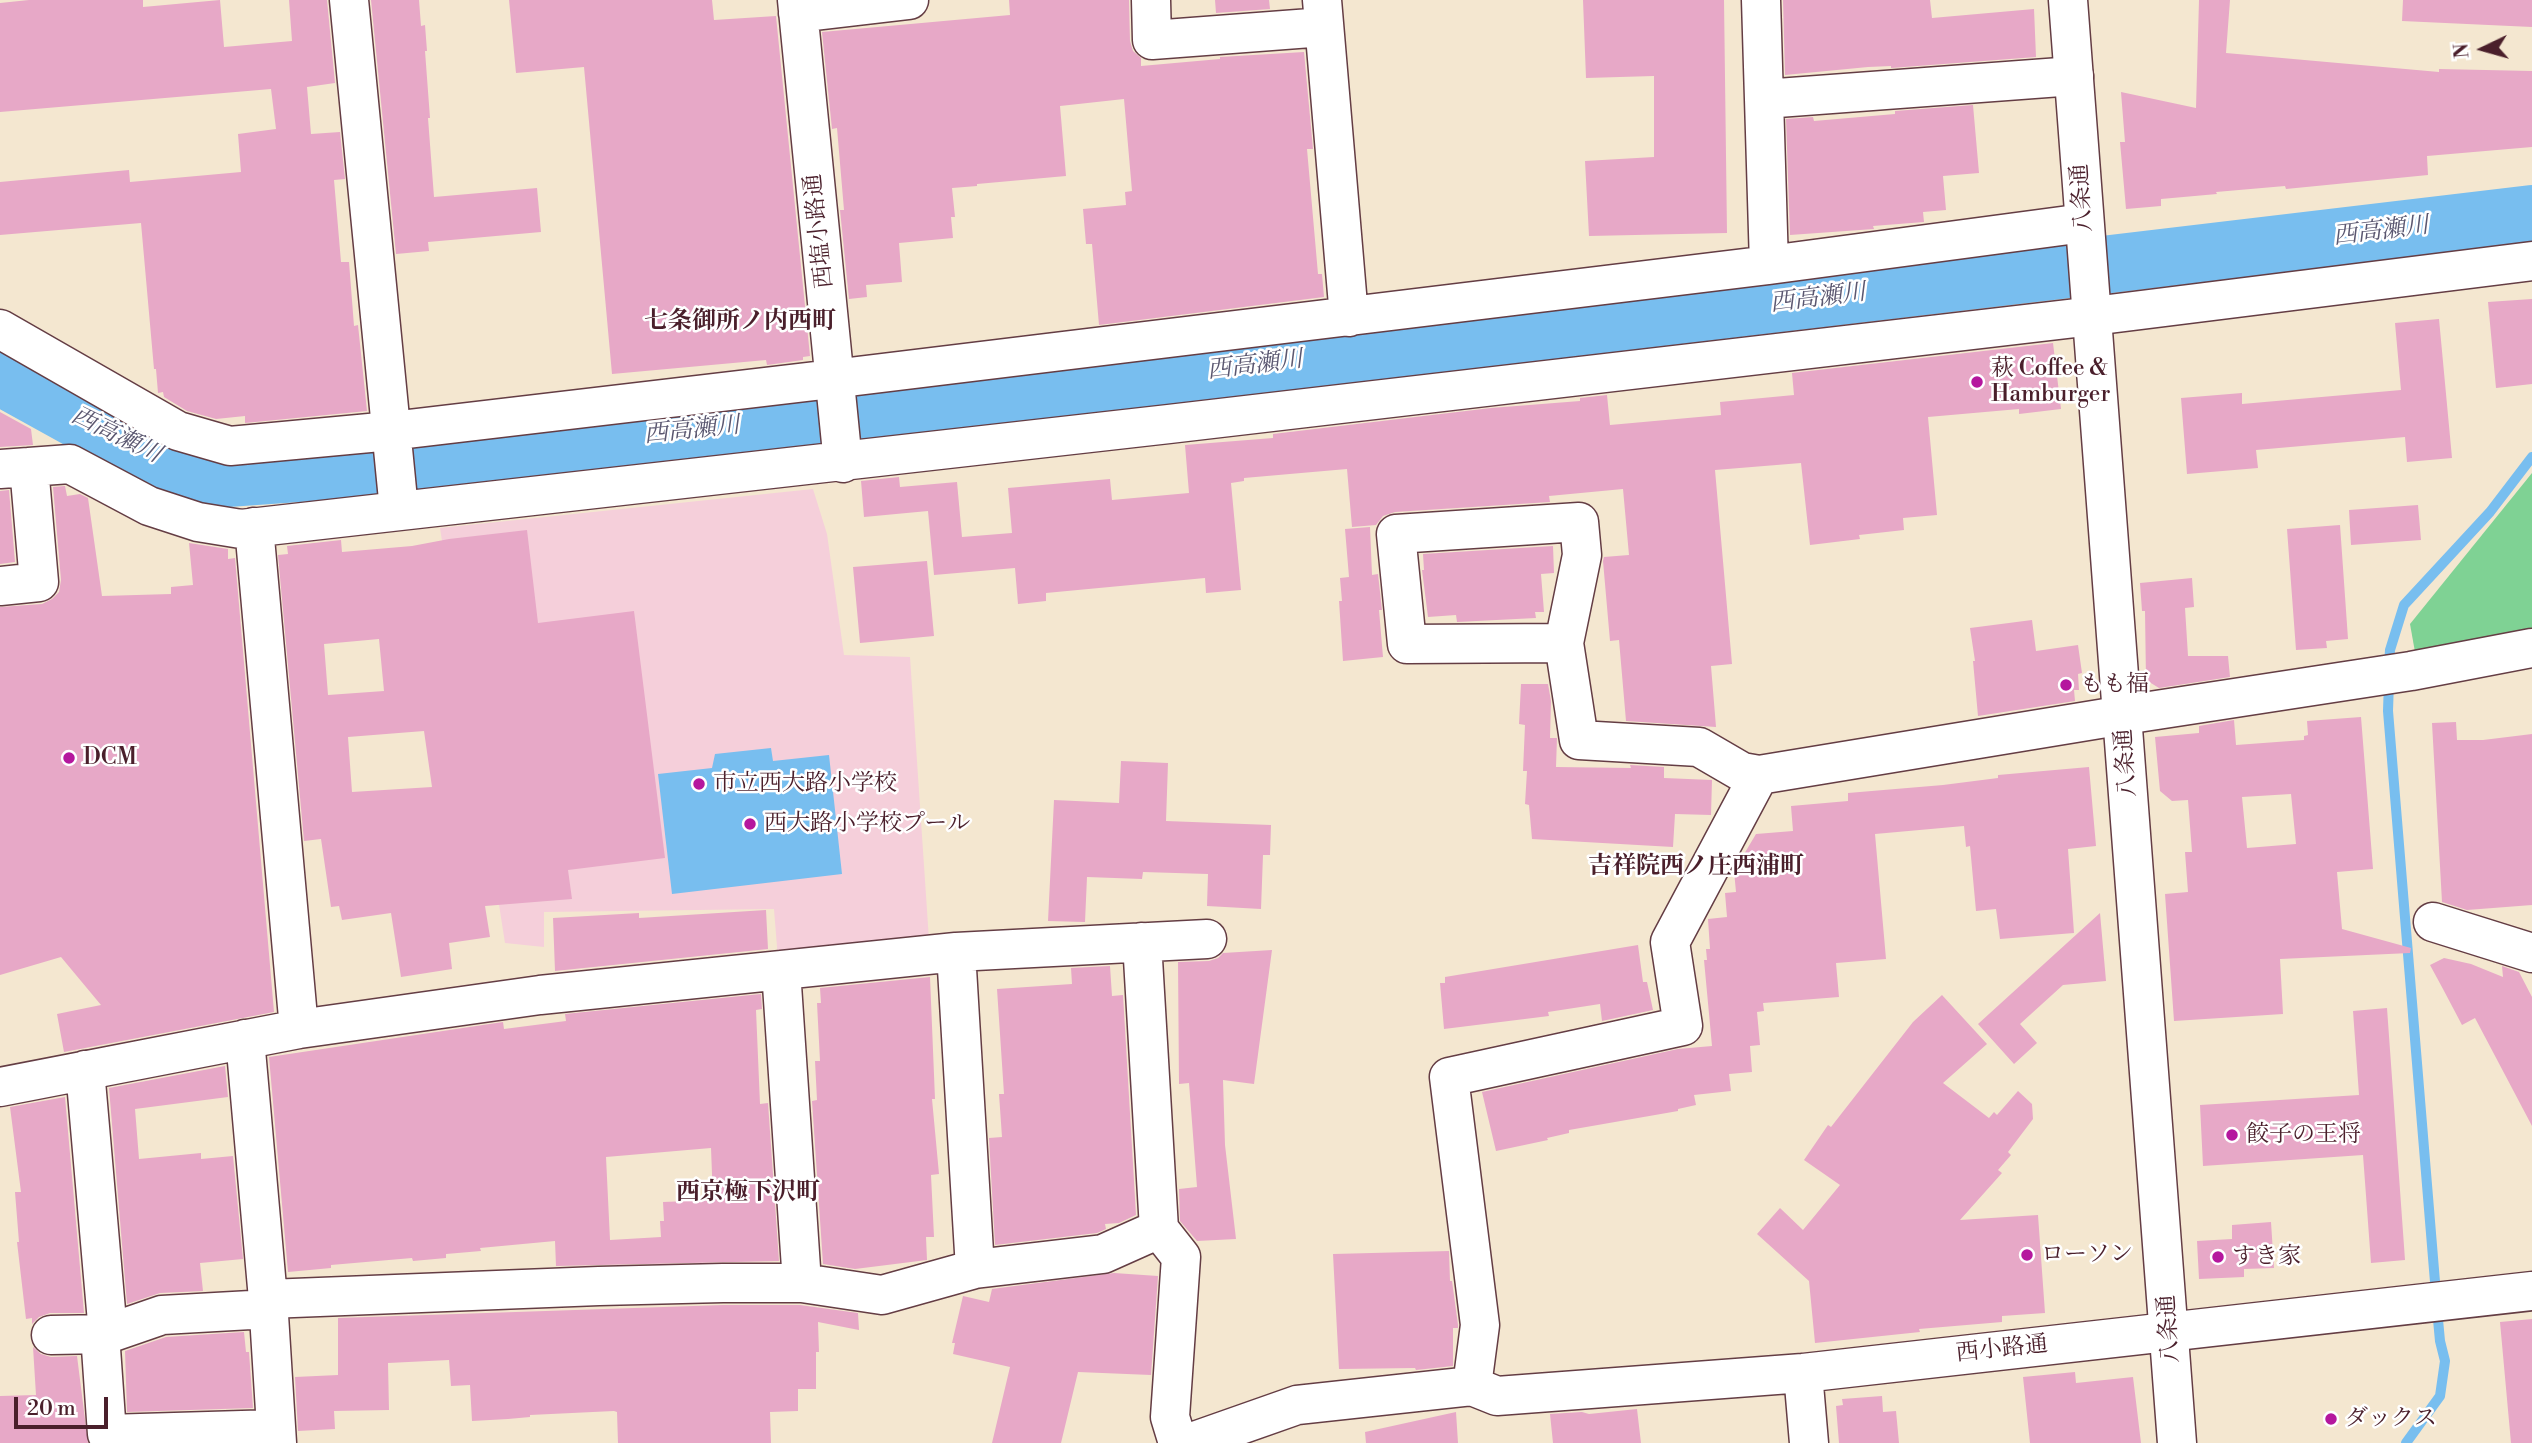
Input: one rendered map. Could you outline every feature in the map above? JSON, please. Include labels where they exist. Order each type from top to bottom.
[{"type":"street","points":[[349,0],[399,510]]},
{"type":"street","points":[[798,6],[909,0]]},
{"type":"street","points":[[1150,0],[1152,40],[1323,13],[1349,317]]},
{"type":"street","points":[[1761,0],[1769,265]]},
{"type":"street","name":"八条通","points":[[2068,0],[2177,1443]]},
{"type":"street","name":"西塩小路通","points":[[798,6],[843,463]]},
{"type":"street","points":[[1764,99],[2074,76]]},
{"type":"street","points":[[0,328],[178,431],[230,446],[834,379],[1769,265],[2084,223]]},
{"type":"street","points":[[0,586],[39,582],[14,468],[70,464],[149,506],[198,522],[241,529],[843,463],[2093,316],[2532,261]]},
{"type":"street","points":[[1564,643],[1407,644],[1396,534],[1579,522],[1582,555],[1564,643],[1579,740],[1699,747],[1742,772],[1759,775],[2394,674],[2532,648]]},
{"type":"street","points":[[254,527],[299,1029]]},
{"type":"street","points":[[1189,1443],[1297,1405],[1472,1386],[1480,1325],[1449,1077],[1683,1026],[1670,942],[1759,775]]},
{"type":"street","points":[[2433,922],[2532,953]]},
{"type":"street","points":[[0,1087],[299,1029],[540,995],[956,952],[1207,939]]},
{"type":"street","points":[[1142,942],[1159,1229],[1181,1257],[1170,1417],[1178,1443]]},
{"type":"street","points":[[956,952],[975,1269]]},
{"type":"street","points":[[781,970],[802,1283]]},
{"type":"street","points":[[85,1070],[107,1322],[100,1334],[107,1434],[276,1436],[268,1304],[245,1039]]},
{"type":"street","points":[[51,1335],[107,1334],[162,1315],[268,1304],[625,1285],[802,1283],[881,1295],[975,1269],[1103,1254],[1159,1229]]},
{"type":"street","name":"西小路通","points":[[1472,1386],[1497,1396],[1803,1373],[2532,1292]]},
{"type":"street","points":[[1803,1373],[1809,1443]]},
{"type":"shaded area","name":"市立西大路小学校","points":[[813,489],[827,534],[844,655],[910,657],[929,940],[778,959],[774,909],[544,912],[544,947],[505,943],[440,528]]},
{"type":"green space","points":[[2532,473],[2532,635],[2415,652],[2410,624]]},
{"type":"water","name":"西大路小学校プール","points":[[771,748],[773,761],[829,755],[842,874],[672,894],[658,774],[712,768],[715,754]]},
{"type":"building","points":[[29,0],[143,0],[143,7],[220,0],[224,47],[292,41],[289,0],[327,0],[335,83],[307,87],[311,134],[340,132],[345,179],[334,180],[341,262],[349,262],[354,326],[358,325],[367,411],[245,423],[245,416],[216,419],[187,411],[164,397],[163,392],[158,393],[141,223],[0,235],[0,182],[129,170],[130,182],[241,172],[238,134],[276,129],[271,89],[0,112],[0,3]]},
{"type":"building","points":[[371,0],[419,0],[427,51],[428,118],[434,197],[537,188],[541,232],[428,242],[429,251],[396,254]]},
{"type":"building","points":[[509,0],[712,0],[714,20],[776,16],[810,356],[803,357],[803,360],[767,365],[766,360],[612,374],[584,67],[516,73]]},
{"type":"building","points":[[1009,0],[1129,0],[1130,41],[1133,51],[1141,58],[1141,66],[1220,57],[1304,52],[1313,149],[1307,149],[1318,274],[1322,274],[1324,297],[1099,325],[1092,244],[1086,244],[1083,209],[1126,205],[1125,192],[1132,191],[1124,99],[1060,106],[1066,176],[952,188],[955,217],[951,217],[953,238],[899,243],[902,282],[866,285],[867,297],[849,299],[840,210],[844,210],[837,128],[832,129],[822,32],[1010,15]]},
{"type":"building","points":[[1215,0],[1269,0],[1270,9],[1216,13]]},
{"type":"building","points":[[1583,0],[1724,0],[1727,233],[1589,236],[1585,161],[1654,157],[1654,76],[1586,78]]},
{"type":"building","points":[[1783,0],[1930,0],[1932,18],[2034,9],[2036,57],[1785,75]]},
{"type":"building","points":[[2199,0],[2230,0],[2226,53],[2439,72],[2439,69],[2532,71],[2532,147],[2427,156],[2428,175],[2286,189],[2285,186],[2216,192],[2217,194],[2161,199],[2161,206],[2126,209],[2120,142],[2125,142],[2121,92],[2196,108]]},
{"type":"building","points":[[2403,0],[2532,0],[2532,27],[2402,21]]},
{"type":"building","points":[[1973,105],[1979,173],[1943,176],[1946,210],[1923,212],[1924,222],[1873,226],[1874,229],[1790,235],[1786,119],[1813,117],[1814,121]]},
{"type":"building","points":[[2532,299],[2532,384],[2496,388],[2488,302]]},
{"type":"building","points":[[2439,319],[2452,458],[2407,462],[2405,437],[2256,450],[2258,468],[2187,474],[2181,398],[2242,393],[2242,404],[2401,390],[2395,323]]},
{"type":"building","points":[[2053,343],[2061,409],[2019,414],[2019,409],[1928,417],[1937,515],[1903,518],[1904,530],[1859,535],[1860,539],[1810,545],[1801,463],[1715,470],[1732,664],[1711,666],[1716,727],[1626,721],[1619,640],[1610,641],[1603,561],[1604,557],[1629,555],[1623,489],[1549,496],[1550,502],[1395,512],[1383,516],[1376,525],[1352,527],[1347,469],[1244,478],[1244,481],[1231,483],[1241,590],[1206,593],[1205,578],[1046,593],[1046,601],[1018,604],[1015,568],[934,575],[928,511],[864,517],[861,481],[899,477],[900,487],[957,482],[962,537],[1012,533],[1008,488],[1110,479],[1112,500],[1189,493],[1185,445],[1273,438],[1273,434],[1491,408],[1580,401],[1580,398],[1607,395],[1610,425],[1721,415],[1720,402],[1794,395],[1792,373]]},
{"type":"building","points":[[0,412],[31,429],[33,445],[0,447]]},
{"type":"building","points":[[65,486],[67,496],[80,494],[88,498],[102,596],[171,594],[171,587],[193,585],[189,543],[228,549],[228,559],[235,558],[274,1012],[64,1052],[57,1014],[101,1005],[61,957],[0,975],[0,607],[42,604],[59,592],[61,580],[53,487]]},
{"type":"building","points":[[9,490],[15,562],[0,564],[0,491]]},
{"type":"building","points":[[2418,505],[2421,540],[2351,545],[2349,510]]},
{"type":"building","points":[[2340,525],[2348,639],[2326,641],[2327,648],[2296,650],[2287,529]]},
{"type":"building","points":[[1370,527],[1372,575],[1378,574],[1382,610],[1379,610],[1383,657],[1343,661],[1339,601],[1342,601],[1340,578],[1349,577],[1345,529]]},
{"type":"building","points":[[527,530],[538,623],[634,611],[665,858],[568,870],[572,899],[485,906],[490,937],[449,943],[452,969],[401,977],[391,913],[342,920],[339,906],[331,907],[321,839],[304,841],[278,555],[288,554],[287,546],[341,540],[342,552],[412,546]],"holes":[[[379,639],[384,691],[328,695],[324,644]],[[424,731],[432,787],[352,792],[348,737]]]},
{"type":"building","points":[[1553,546],[1554,573],[1541,574],[1544,612],[1535,612],[1536,618],[1457,622],[1456,615],[1428,617],[1422,570],[1423,554]]},
{"type":"building","points":[[927,561],[934,636],[860,643],[853,567]]},
{"type":"building","points":[[2192,578],[2194,607],[2185,608],[2188,656],[2228,656],[2230,677],[2159,688],[2146,680],[2145,611],[2142,611],[2140,583]]},
{"type":"building","points":[[2032,620],[2036,651],[2078,645],[2082,673],[2078,674],[2079,690],[2074,690],[2075,701],[1978,716],[1970,628]]},
{"type":"building","points":[[1521,684],[1548,684],[1551,701],[1550,738],[1557,738],[1556,767],[1664,767],[1664,778],[1712,780],[1711,815],[1675,814],[1673,847],[1532,839],[1529,805],[1525,804],[1525,725],[1519,724]]},
{"type":"building","points":[[2361,717],[2373,869],[2337,872],[2342,929],[2411,948],[2410,953],[2280,959],[2283,1014],[2174,1021],[2165,894],[2188,892],[2185,852],[2192,852],[2188,800],[2172,801],[2160,791],[2155,737],[2199,733],[2199,726],[2234,720],[2236,745],[2304,740],[2304,736],[2308,735],[2307,721]],"holes":[[[2291,794],[2296,844],[2247,848],[2242,797]]]},
{"type":"building","points":[[2456,722],[2457,740],[2532,734],[2532,905],[2467,910],[2442,902],[2432,723]]},
{"type":"building","points":[[1121,761],[1168,763],[1166,821],[1271,825],[1270,855],[1263,855],[1261,909],[1207,906],[1208,874],[1143,872],[1142,879],[1087,877],[1085,922],[1048,921],[1054,800],[1119,803]]},
{"type":"building","points":[[2089,767],[2096,846],[2068,849],[2074,933],[2000,939],[1996,909],[1976,911],[1970,846],[1966,847],[1964,826],[1875,834],[1886,959],[1836,963],[1839,997],[1763,1003],[1764,1011],[1757,1012],[1760,1045],[1750,1046],[1752,1072],[1729,1074],[1731,1091],[1694,1095],[1696,1105],[1678,1111],[1569,1130],[1569,1133],[1547,1138],[1548,1140],[1496,1151],[1482,1092],[1678,1049],[1712,1046],[1704,960],[1707,960],[1706,949],[1710,949],[1708,919],[1727,917],[1725,893],[1736,892],[1734,871],[1756,834],[1793,831],[1791,806],[1848,801],[1848,793],[1943,785],[1998,778],[1998,775]]},
{"type":"building","points":[[766,910],[768,949],[555,971],[553,918],[639,913],[639,918]]},
{"type":"building","points":[[2100,913],[2106,981],[2063,985],[2020,1024],[2037,1043],[2014,1064],[1978,1024]]},
{"type":"building","points":[[1638,945],[1643,982],[1647,982],[1653,1010],[1602,1021],[1600,1004],[1548,1012],[1549,1016],[1444,1029],[1440,983],[1445,983],[1445,977]]},
{"type":"building","points":[[1272,950],[1254,1084],[1223,1080],[1225,1145],[1236,1239],[1197,1241],[1180,1221],[1179,1189],[1197,1187],[1189,1083],[1179,1084],[1178,962],[1209,961],[1223,953]]},
{"type":"building","points":[[2444,958],[2471,964],[2503,977],[2502,966],[2519,972],[2532,997],[2532,1126],[2475,1018],[2462,1025],[2430,965]]},
{"type":"building","points":[[1110,966],[1112,996],[1123,995],[1136,1215],[1119,1223],[1105,1224],[1106,1229],[1097,1233],[995,1245],[989,1138],[1002,1137],[999,1094],[1004,1094],[997,989],[1072,984],[1071,968]]},
{"type":"building","points":[[930,977],[935,1099],[932,1099],[939,1174],[931,1175],[934,1237],[926,1237],[927,1260],[855,1269],[823,1264],[812,1101],[817,1100],[815,1061],[820,1061],[817,1003],[821,1003],[820,988]]},
{"type":"building","points":[[761,994],[762,1009],[756,1010],[760,1104],[768,1103],[779,1261],[556,1266],[555,1241],[480,1248],[481,1251],[446,1254],[446,1258],[331,1265],[331,1268],[288,1272],[269,1057],[503,1022],[504,1029],[566,1021],[565,1014]],"holes":[[[711,1148],[713,1200],[663,1202],[661,1237],[610,1240],[606,1157]]]},
{"type":"building","points":[[1942,995],[1987,1044],[1943,1083],[1989,1118],[1994,1112],[1997,1115],[2018,1091],[2032,1104],[2033,1119],[2008,1152],[2011,1155],[1998,1170],[2002,1173],[1960,1220],[2038,1215],[2045,1313],[2002,1316],[2002,1322],[1919,1329],[1920,1332],[1815,1343],[1809,1281],[1757,1234],[1780,1208],[1803,1230],[1840,1185],[1804,1160],[1828,1125],[1831,1127],[1913,1022]]},
{"type":"building","points":[[2387,1008],[2405,1260],[2371,1263],[2363,1155],[2203,1166],[2200,1105],[2359,1095],[2353,1011]]},
{"type":"building","points":[[225,1066],[228,1097],[135,1109],[139,1159],[201,1153],[201,1159],[233,1156],[243,1259],[200,1263],[203,1291],[160,1293],[127,1304],[109,1088]]},
{"type":"building","points":[[65,1097],[84,1313],[50,1313],[39,1317],[32,1324],[32,1318],[26,1319],[17,1242],[15,1192],[21,1192],[10,1107]]},
{"type":"building","points":[[2271,1222],[2274,1268],[2244,1269],[2244,1277],[2199,1279],[2197,1241],[2232,1239],[2232,1225]]},
{"type":"building","points":[[1449,1251],[1450,1281],[1458,1325],[1458,1328],[1453,1328],[1453,1366],[1416,1370],[1339,1369],[1333,1254]]},
{"type":"building","points":[[1114,1273],[1158,1276],[1151,1375],[1078,1372],[1061,1443],[992,1443],[1010,1367],[953,1354],[955,1343],[952,1343],[963,1296],[989,1302],[992,1289]]},
{"type":"building","points":[[723,1305],[800,1305],[858,1313],[859,1330],[818,1322],[816,1389],[798,1389],[798,1411],[770,1412],[771,1443],[618,1443],[617,1412],[614,1411],[472,1421],[470,1385],[451,1386],[449,1360],[388,1363],[389,1410],[334,1411],[335,1429],[298,1431],[295,1377],[338,1375],[338,1318]]},
{"type":"building","points":[[2532,1319],[2532,1443],[2511,1443],[2500,1322]]},
{"type":"building","points":[[244,1332],[246,1352],[249,1352],[253,1408],[127,1412],[125,1351],[166,1337]]},
{"type":"building","points":[[33,1347],[41,1354],[51,1357],[77,1356],[88,1443],[0,1443],[0,1396],[36,1395]]},
{"type":"building","points":[[2075,1372],[2076,1383],[2133,1377],[2141,1443],[2030,1443],[2023,1377]]},
{"type":"building","points":[[1882,1396],[1883,1412],[1896,1411],[1899,1443],[1839,1443],[1836,1406],[1843,1405],[1842,1399]]},
{"type":"building","points":[[1637,1409],[1641,1443],[1553,1443],[1550,1414],[1589,1414]]},
{"type":"building","points":[[1456,1412],[1458,1443],[1366,1443],[1365,1432]]},
{"type":"waterway","name":"西高瀬川","points":[[0,376],[119,442],[213,479],[312,472],[771,423],[2532,214]]},
{"type":"waterway","points":[[2389,666],[2390,650],[2404,605],[2490,512],[2532,457]]},
{"type":"waterway","points":[[2389,681],[2388,711],[2436,1294]]},
{"type":"waterway","points":[[2406,1443],[2440,1396],[2445,1361],[2437,1309]]},
{"type":"place","name":"萩 Coffee & Hamburger","points":[[1977,382]]},
{"type":"place","name":"もも福","points":[[2066,685]]},
{"type":"place","name":"DCM","points":[[69,758]]},
{"type":"place","name":"市立西大路小学校","points":[[699,784]]},
{"type":"place","name":"西大路小学校プール","points":[[750,824]]},
{"type":"place","name":"餃子の王将","points":[[2232,1135]]},
{"type":"place","name":"ローソン","points":[[2027,1255]]},
{"type":"place","name":"すき家","points":[[2218,1257]]},
{"type":"place","name":"ダックス","points":[[2331,1419]]},
{"type":"district","name":"七条御所ノ内西町","points":[[740,322]]},
{"type":"district","name":"吉祥院西ノ庄西浦町","points":[[1696,867]]},
{"type":"district","name":"西京極下沢町","points":[[748,1193]]}]
